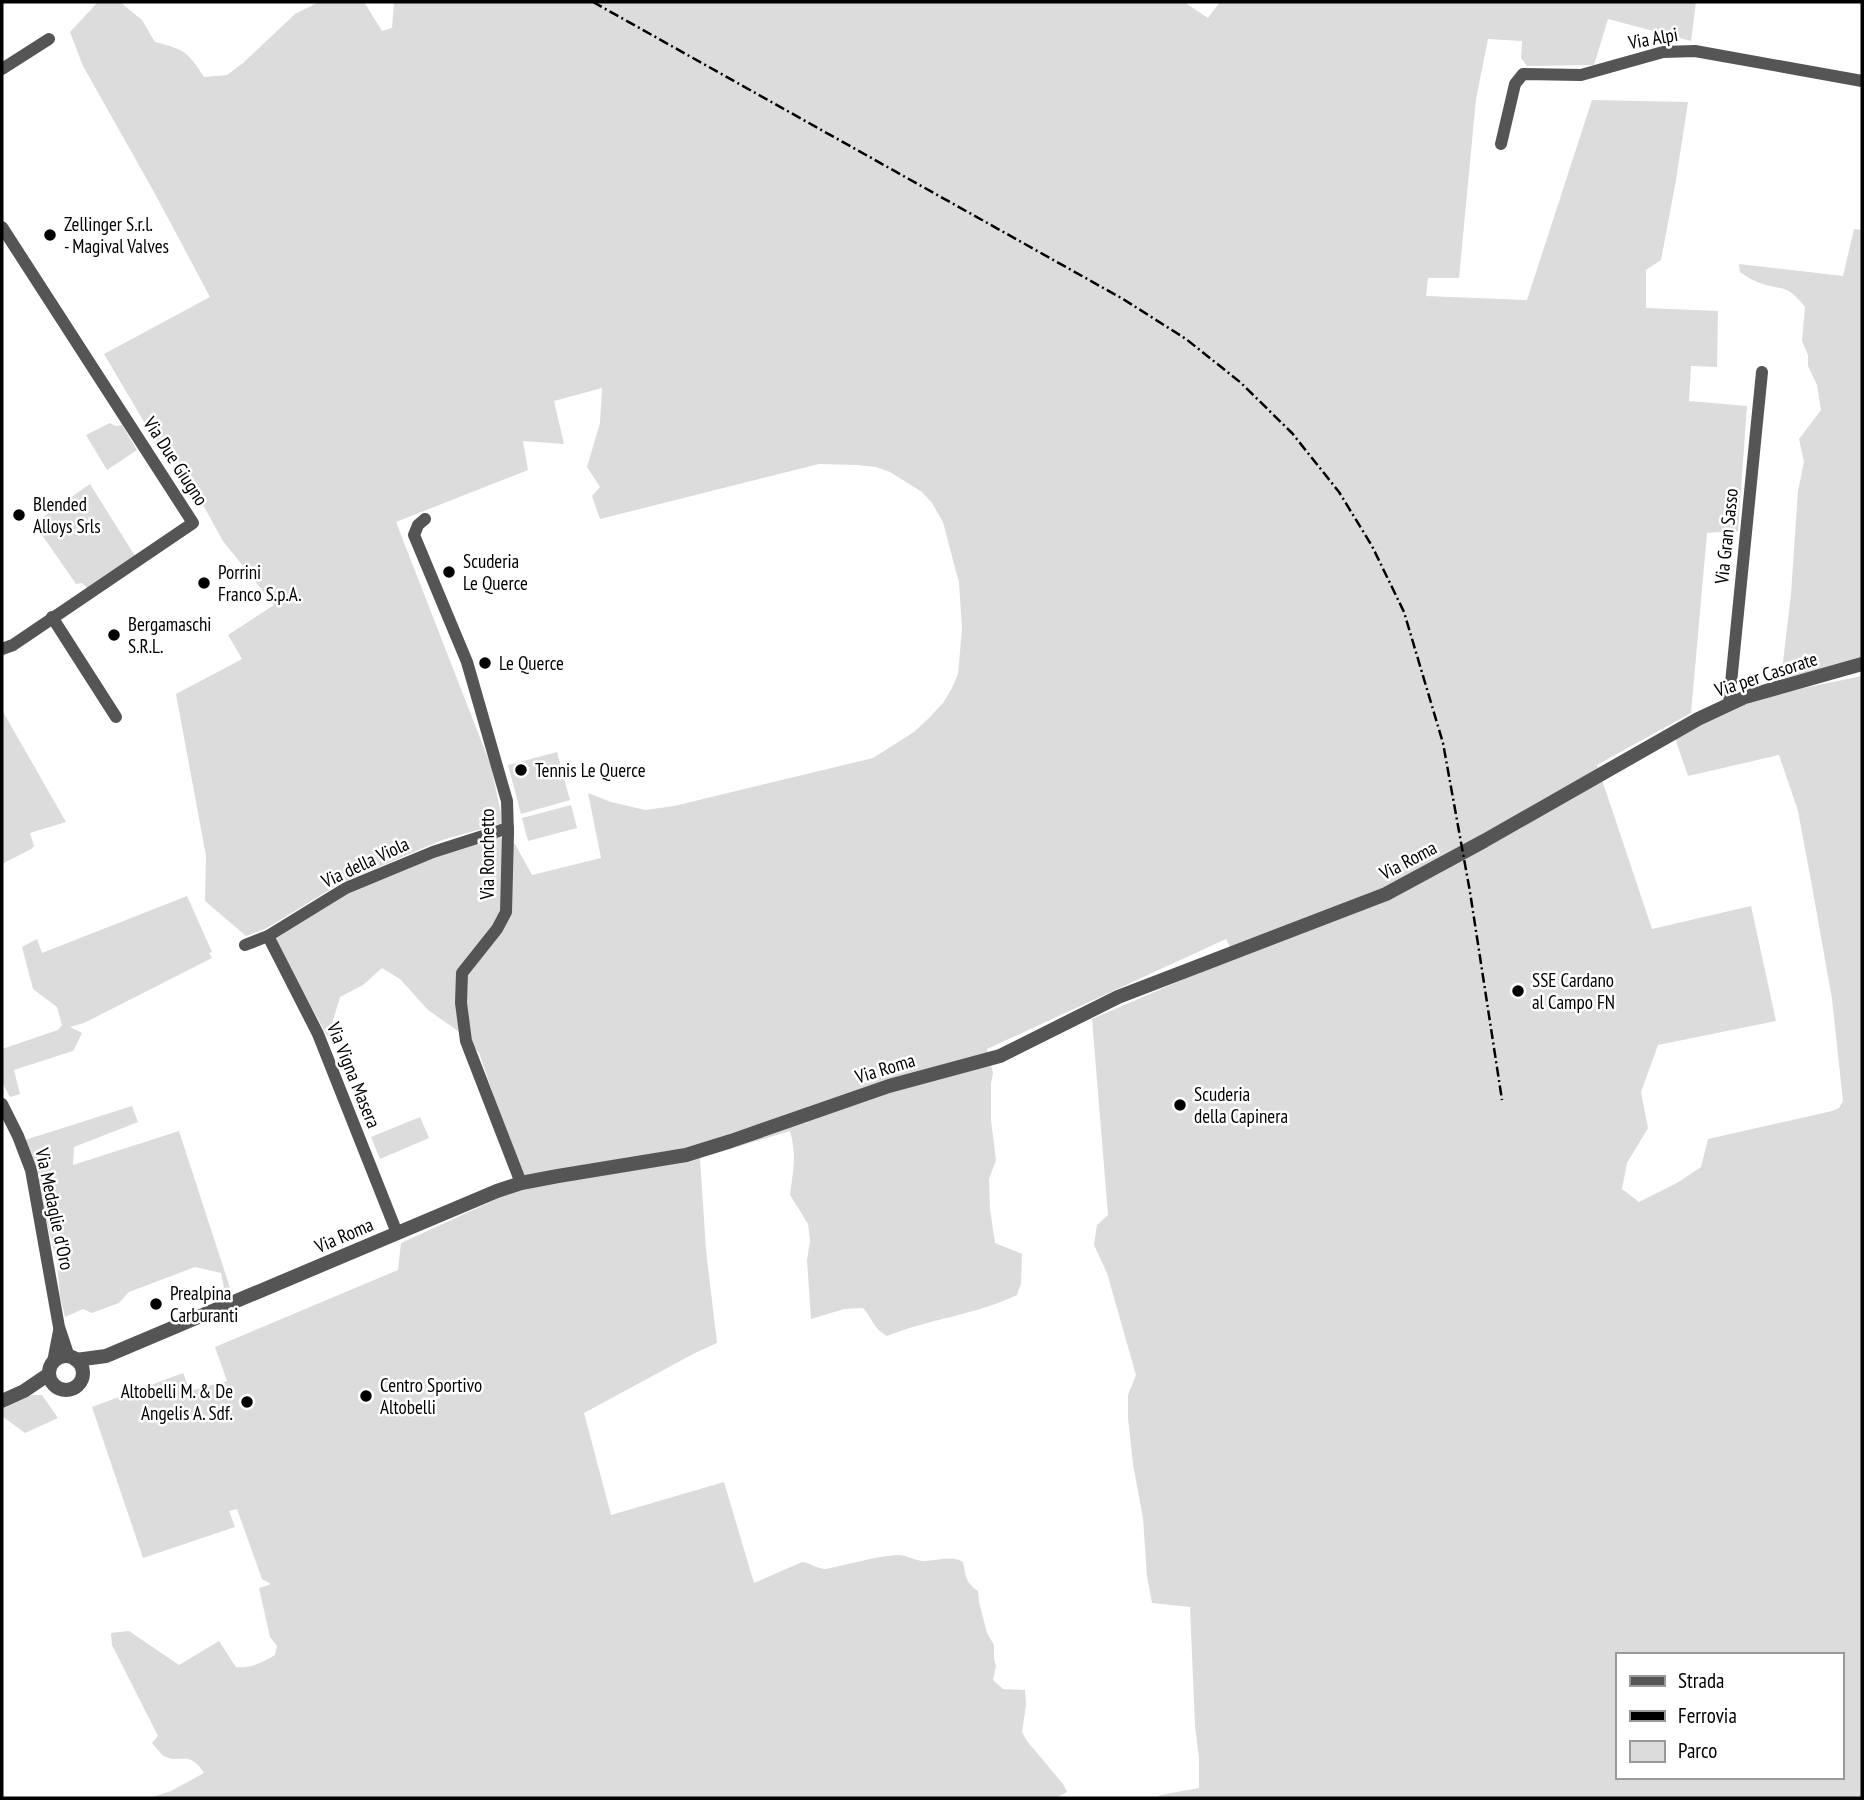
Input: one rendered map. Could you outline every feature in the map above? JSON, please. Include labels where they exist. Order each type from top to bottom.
[{"type":"street","points":[[2,69],[49,39]]},
{"type":"street","name":"Via Alpi","points":[[1500,144],[1515,84],[1523,74],[1581,75],[1663,52],[1695,51],[1862,80]]},
{"type":"street","name":"Via Due Giugno","points":[[2,227],[193,523],[13,645],[2,649]]},
{"type":"street","name":"Via Gran Sasso","points":[[1729,703],[1762,372]]},
{"type":"street","name":"Via Ronchetto","points":[[425,519],[418,525],[414,535],[467,662],[507,801],[506,912],[497,929],[462,973],[461,1003],[466,1041],[521,1183]]},
{"type":"street","points":[[52,617],[116,717]]},
{"type":"street","name":"Via per Casorate","points":[[1649,747],[1729,703],[1862,664]]},
{"type":"street","name":"Via Roma","points":[[24,1391],[73,1388],[106,1356],[481,1196],[521,1183],[686,1156],[889,1086],[1000,1056],[1118,997],[1386,894],[1649,747]]},
{"type":"street","name":"Via della Viola","points":[[246,945],[268,936],[346,888],[433,852],[508,828]]},
{"type":"street","name":"Via Vigna Masera","points":[[268,936],[317,1034],[397,1233]]},
{"type":"street","name":"Via Medaglie d'Oro","points":[[2,1104],[31,1170],[59,1327],[73,1358]]},
{"type":"street","name":"Via Medaglie d'Oro","points":[[51,1368],[59,1327]]},
{"type":"street","name":"Via Roma","points":[[2,1401],[24,1391],[64,1356],[106,1356]]},
{"type":"street","points":[[73,1358],[82,1369],[81,1380]]},
{"type":"street","points":[[51,1368],[50,1379],[57,1388]]},
{"type":"green space","points":[[98,2],[120,2],[142,20],[155,42],[184,53],[204,77],[227,75],[295,14],[319,2],[364,2],[382,31],[392,28],[394,2],[1184,2],[1208,18],[1220,2],[1696,2],[1691,41],[1608,19],[1594,65],[1527,66],[1521,58],[1522,41],[1488,39],[1476,99],[1459,278],[1428,278],[1426,296],[1527,300],[1592,100],[1688,102],[1661,260],[1646,270],[1646,308],[1718,311],[1717,367],[1691,366],[1689,401],[1747,406],[1738,531],[1707,533],[1691,713],[1597,765],[1652,929],[1751,906],[1776,1021],[1658,1045],[1641,1092],[1648,1128],[1627,1163],[1622,1189],[1639,1202],[1677,1183],[1701,1167],[1708,1139],[1832,1111],[1839,1108],[1843,1101],[1832,999],[1812,886],[1798,811],[1779,755],[1688,776],[1675,738],[1735,708],[1769,695],[1862,676],[1862,1798],[1156,1798],[1199,1788],[1190,1607],[1152,1603],[1147,1576],[1143,1518],[1128,1418],[1128,1395],[1136,1375],[1107,1273],[1094,1245],[1097,1225],[1108,1215],[1092,1019],[1235,957],[1226,939],[987,1049],[993,1073],[991,1120],[996,1160],[989,1179],[990,1209],[995,1243],[1022,1254],[1021,1283],[1017,1295],[887,1336],[875,1326],[863,1308],[844,1309],[811,1319],[807,1260],[810,1241],[808,1224],[790,1195],[794,1156],[790,1131],[700,1158],[706,1250],[717,1343],[584,1413],[611,1515],[724,1482],[754,1583],[802,1562],[826,1569],[897,1555],[921,1561],[949,1559],[963,1562],[968,1582],[978,1591],[987,1633],[994,1645],[996,1666],[993,1680],[1003,1689],[1025,1690],[1022,1732],[1067,1792],[1056,1798],[150,1798],[171,1791],[204,1773],[194,1761],[164,1756],[152,1743],[158,1736],[112,1645],[111,1633],[129,1631],[179,1665],[219,1641],[236,1667],[251,1666],[275,1655],[277,1646],[270,1637],[259,1588],[271,1584],[262,1579],[237,1509],[229,1511],[235,1527],[143,1558],[92,1407],[183,1373],[190,1391],[227,1381],[215,1347],[398,1270],[401,1243],[525,1186],[479,1053],[458,1031],[428,1010],[400,979],[382,968],[363,985],[340,997],[328,1037],[273,939],[347,893],[495,835],[515,844],[532,875],[601,858],[588,793],[645,810],[674,806],[873,758],[914,732],[943,703],[958,674],[962,629],[959,582],[943,522],[922,492],[890,472],[876,467],[819,464],[600,519],[592,496],[600,487],[587,467],[600,423],[602,388],[554,401],[564,444],[523,441],[528,470],[396,522],[491,766],[503,823],[442,840],[339,884],[267,928],[246,936],[205,901],[206,856],[176,694],[242,659],[228,635],[274,605],[223,541],[198,496],[150,432],[104,354],[210,297],[83,66],[70,32]]},
{"type":"green space","points":[[1854,229],[1862,230],[1862,658],[1781,679],[1791,594],[1798,491],[1804,462],[1799,439],[1821,410],[1817,385],[1808,366],[1808,355],[1802,341],[1805,307],[1787,290],[1755,281],[1740,272],[1739,264],[1843,276]]},
{"type":"green space","points":[[110,423],[122,425],[137,450],[107,470],[86,435]]},
{"type":"green space","points":[[90,484],[135,556],[87,588],[82,583],[76,584],[42,535],[49,531],[43,517]]},
{"type":"green space","points":[[2,710],[66,822],[30,833],[34,846],[2,864]]},
{"type":"green space","points":[[557,752],[570,800],[521,814],[508,765]]},
{"type":"green space","points":[[571,805],[577,828],[528,841],[522,818]]},
{"type":"green space","points":[[187,896],[212,952],[209,953],[212,958],[84,1023],[70,1027],[82,1033],[73,1051],[14,1070],[20,1094],[10,1097],[2,1082],[2,1049],[58,1030],[62,1025],[57,1007],[33,989],[22,947],[37,939],[42,953]]},
{"type":"green space","points":[[132,1106],[138,1122],[74,1147],[73,1165],[179,1131],[230,1288],[230,1296],[226,1298],[221,1273],[195,1267],[129,1292],[119,1303],[92,1313],[83,1309],[65,1317],[57,1262],[25,1140]]},
{"type":"green space","points":[[420,1117],[429,1138],[380,1159],[371,1137]]},
{"type":"green space","points":[[32,1395],[42,1395],[58,1418],[25,1433],[2,1416],[2,1409]]},
{"type":"railway","points":[[593,2],[1123,299],[1186,339],[1240,382],[1292,433],[1339,492],[1372,546],[1404,612],[1443,743],[1470,892],[1502,1100]]},
{"type":"place","name":"Zellinger S.r.l. - Magival Valves","points":[[50,235]]},
{"type":"place","name":"Blended Alloys Srls","points":[[19,515]]},
{"type":"place","name":"Scuderia Le Querce","points":[[449,572]]},
{"type":"place","name":"Porrini Franco S.p.A.","points":[[204,583]]},
{"type":"place","name":"Bergamaschi S.R.L.","points":[[114,635]]},
{"type":"place","name":"Le Querce","points":[[485,663]]},
{"type":"place","name":"Tennis Le Querce","points":[[521,770]]},
{"type":"place","name":"SSE Cardano al Campo FN","points":[[1518,991]]},
{"type":"place","name":"Scuderia della Capinera","points":[[1180,1105]]},
{"type":"place","name":"Prealpina Carburanti","points":[[156,1304]]},
{"type":"place","name":"Centro Sportivo Altobelli","points":[[366,1396]]},
{"type":"place","name":"Altobelli M. & De Angelis A. Sdf.","points":[[247,1402]]}]
